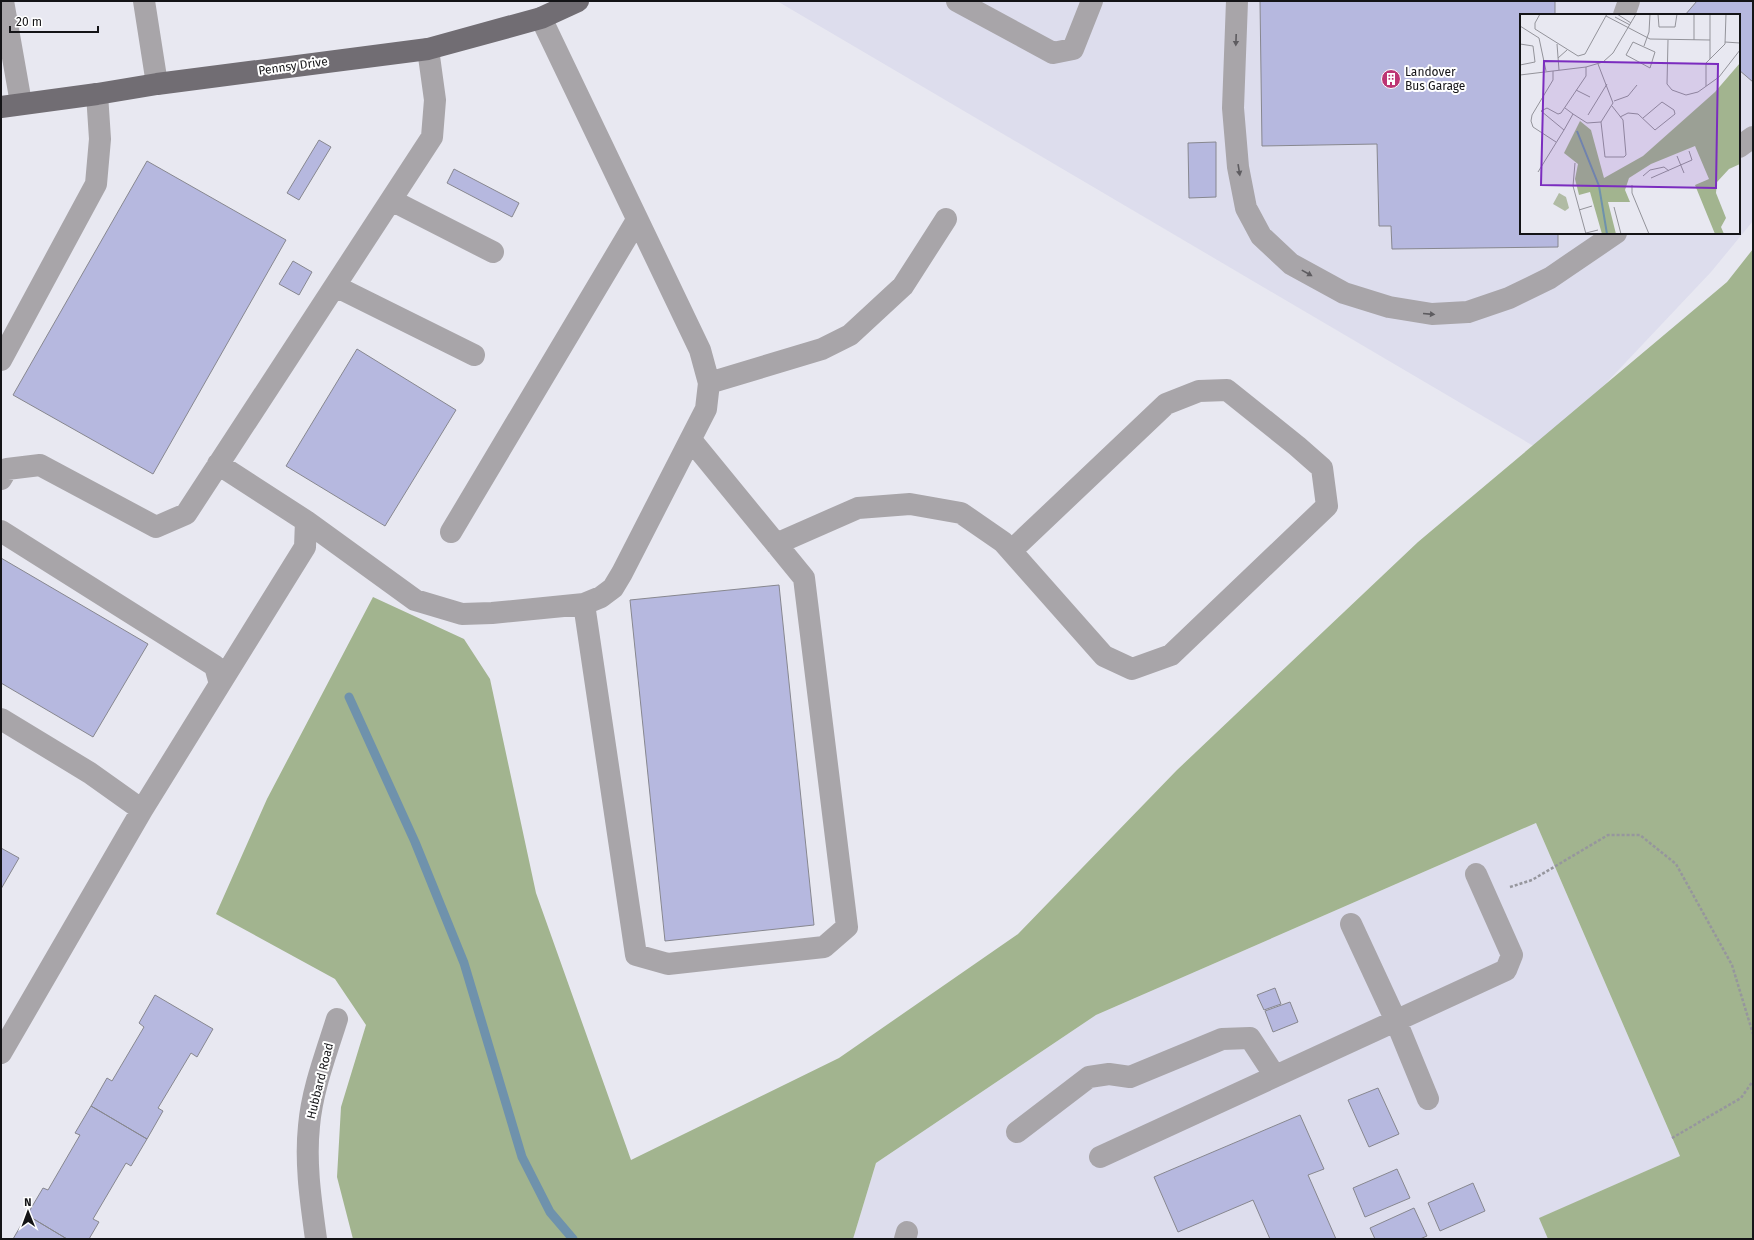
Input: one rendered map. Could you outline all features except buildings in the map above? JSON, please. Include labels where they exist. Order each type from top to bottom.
[{"type":"main road","name":"Pennsy Drive","points":[[11,105],[97,94],[157,84],[428,49],[541,18],[578,1]]},
{"type":"street","points":[[4,1],[11,105]]},
{"type":"street","points":[[144,1],[157,84]]},
{"type":"street","points":[[957,1],[1053,53],[1073,49],[1092,1]]},
{"type":"street","points":[[1237,1],[1234,108],[1238,167],[1246,208],[1261,236],[1291,264],[1344,293],[1389,307],[1432,314],[1468,312],[1509,298],[1550,278],[1615,234]]},
{"type":"street","points":[[1624,14],[1629,1]]},
{"type":"street","points":[[218,464],[306,521],[415,600],[446,610],[462,614],[492,614],[584,604],[600,597],[613,588],[706,409],[709,383],[700,350],[541,18]]},
{"type":"street","points":[[1,479],[7,469],[40,465],[156,527],[186,514],[432,137],[435,100],[428,49]]},
{"type":"street","points":[[1,360],[96,184],[100,139],[97,94]]},
{"type":"street","points":[[1740,146],[1753,137]]},
{"type":"street","points":[[391,200],[493,252]]},
{"type":"street","points":[[709,383],[822,349],[850,335],[903,286],[946,219]]},
{"type":"street","points":[[451,532],[637,220]]},
{"type":"street","points":[[335,286],[474,355]]},
{"type":"street","points":[[776,544],[858,508],[910,504],[961,513],[1003,542],[1104,656],[1132,669],[1171,655],[1327,506],[1322,468],[1297,446],[1226,390],[1199,391],[1166,404],[1011,551]]},
{"type":"street","points":[[584,604],[636,955],[668,964],[824,947],[847,927],[804,578],[691,440]]},
{"type":"street","points":[[1,1053],[142,810],[305,547],[306,521]]},
{"type":"street","points":[[1,531],[216,666],[220,684]]},
{"type":"street","points":[[1,719],[90,773],[142,810]]},
{"type":"street","points":[[1100,1157],[1506,970],[1512,955],[1476,874]]},
{"type":"street","points":[[1351,924],[1396,1021],[1428,1099]]},
{"type":"street","name":"Hubbard Road","points":[[316,1239],[309,1185],[309,1126],[317,1083],[337,1019]]},
{"type":"street","points":[[1017,1132],[1089,1076],[1109,1074],[1130,1077],[1222,1039],[1250,1038],[1275,1076]]},
{"type":"path","points":[[1485,895],[1532,880],[1608,835],[1640,835],[1676,864],[1732,965],[1753,1034]]},
{"type":"path","points":[[1672,1138],[1741,1098],[1753,1081]]},
{"type":"shaded area","points":[[777,1],[1753,1],[1753,221],[1711,272],[1542,451]]},
{"type":"shaded area","points":[[1536,823],[1680,1156],[1540,1218],[1548,1239],[853,1239],[876,1163],[1096,1015]]},
{"type":"green space","points":[[1753,249],[1753,1239],[1548,1239],[1539,1218],[1680,1156],[1536,823],[1096,1015],[876,1163],[853,1239],[353,1239],[337,1177],[341,1107],[366,1025],[335,979],[216,914],[267,799],[373,597],[464,639],[490,679],[536,893],[631,1160],[839,1058],[1018,934],[1177,770],[1418,542],[1727,282]]},
{"type":"waterway","points":[[349,697],[415,842],[464,963],[522,1157],[550,1212],[573,1239]]},
{"type":"place","name":"Landover Bus Garage","points":[[1391,79]]}]
